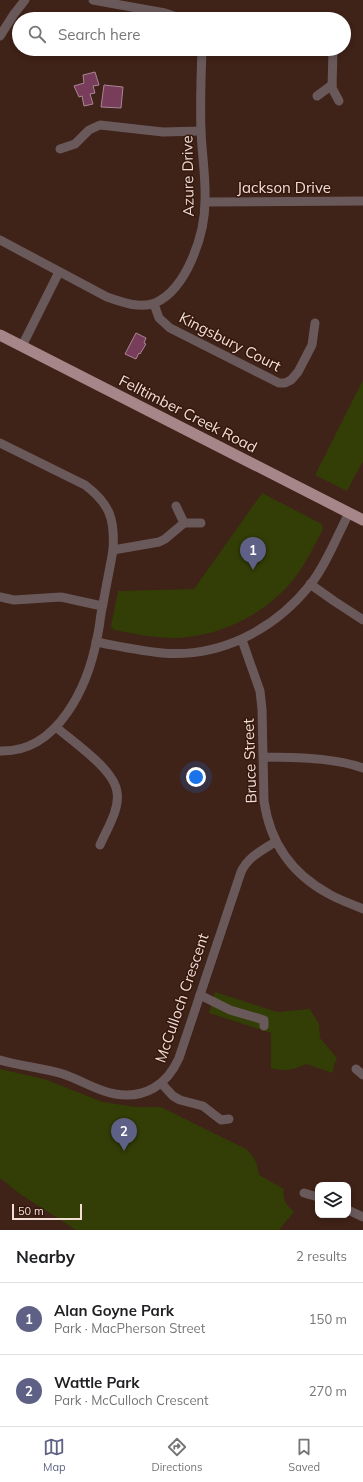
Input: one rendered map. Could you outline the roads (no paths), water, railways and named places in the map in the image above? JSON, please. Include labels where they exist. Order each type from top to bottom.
[{"type":"main road","name":"Felltimber Creek Road","points":[[0,335],[363,520]]},
{"type":"street","points":[[16,12],[25,0]]},
{"type":"street","points":[[93,0],[159,12]]},
{"type":"street","points":[[0,36],[12,17]]},
{"type":"street","name":"Azure Drive","points":[[154,304],[174,289],[193,256],[202,230],[206,202],[201,131],[202,56]]},
{"type":"street","points":[[333,56],[332,85],[333,91],[339,101]]},
{"type":"street","points":[[317,96],[332,85]]},
{"type":"street","points":[[60,149],[75,144],[89,130],[100,125],[163,132],[201,131]]},
{"type":"street","name":"Jackson Drive","points":[[206,202],[363,201]]},
{"type":"street","points":[[0,240],[59,272],[118,301],[141,305],[154,304]]},
{"type":"street","points":[[22,346],[59,272]]},
{"type":"street","name":"Kingsbury Court","points":[[154,304],[159,318],[170,328],[279,383],[285,383],[291,380],[298,372],[312,345],[315,323]]},
{"type":"street","points":[[0,442],[85,485],[106,505],[112,520],[114,535],[113,550],[91,664],[71,707],[56,727],[35,743],[22,749],[0,751]]},
{"type":"street","points":[[176,506],[184,523]]},
{"type":"street","points":[[96,642],[140,651],[184,653],[201,651],[242,640],[282,614],[310,584],[319,571],[349,513]]},
{"type":"street","points":[[113,550],[159,542],[184,523],[201,523]]},
{"type":"street","points":[[310,584],[363,620]]},
{"type":"street","points":[[0,597],[14,600],[61,597],[102,606]]},
{"type":"street","name":"Bruce Street","points":[[242,640],[260,691],[264,757],[264,801],[266,814],[276,842],[289,861],[317,888],[363,909]]},
{"type":"street","points":[[56,727],[105,769],[114,780],[117,792],[115,808],[100,845]]},
{"type":"street","points":[[264,757],[320,759],[363,768]]},
{"type":"street","name":"McCulloch Crescent","points":[[0,1060],[65,1075],[114,1094],[129,1095],[143,1093],[161,1083],[174,1070],[241,872],[245,864],[253,855],[276,842]]},
{"type":"street","points":[[200,995],[230,1010],[264,1020],[264,1026]]},
{"type":"street","points":[[161,1083],[173,1096],[180,1100],[203,1106],[221,1120],[229,1118]]},
{"type":"street","points":[[304,1193],[315,1196]]},
{"type":"street","points":[[351,1212],[363,1218]]},
{"type":"place","name":"Alan Goyne Park","points":[[253,570]]},
{"type":"place","name":"Wattle Park","points":[[124,1151]]}]
